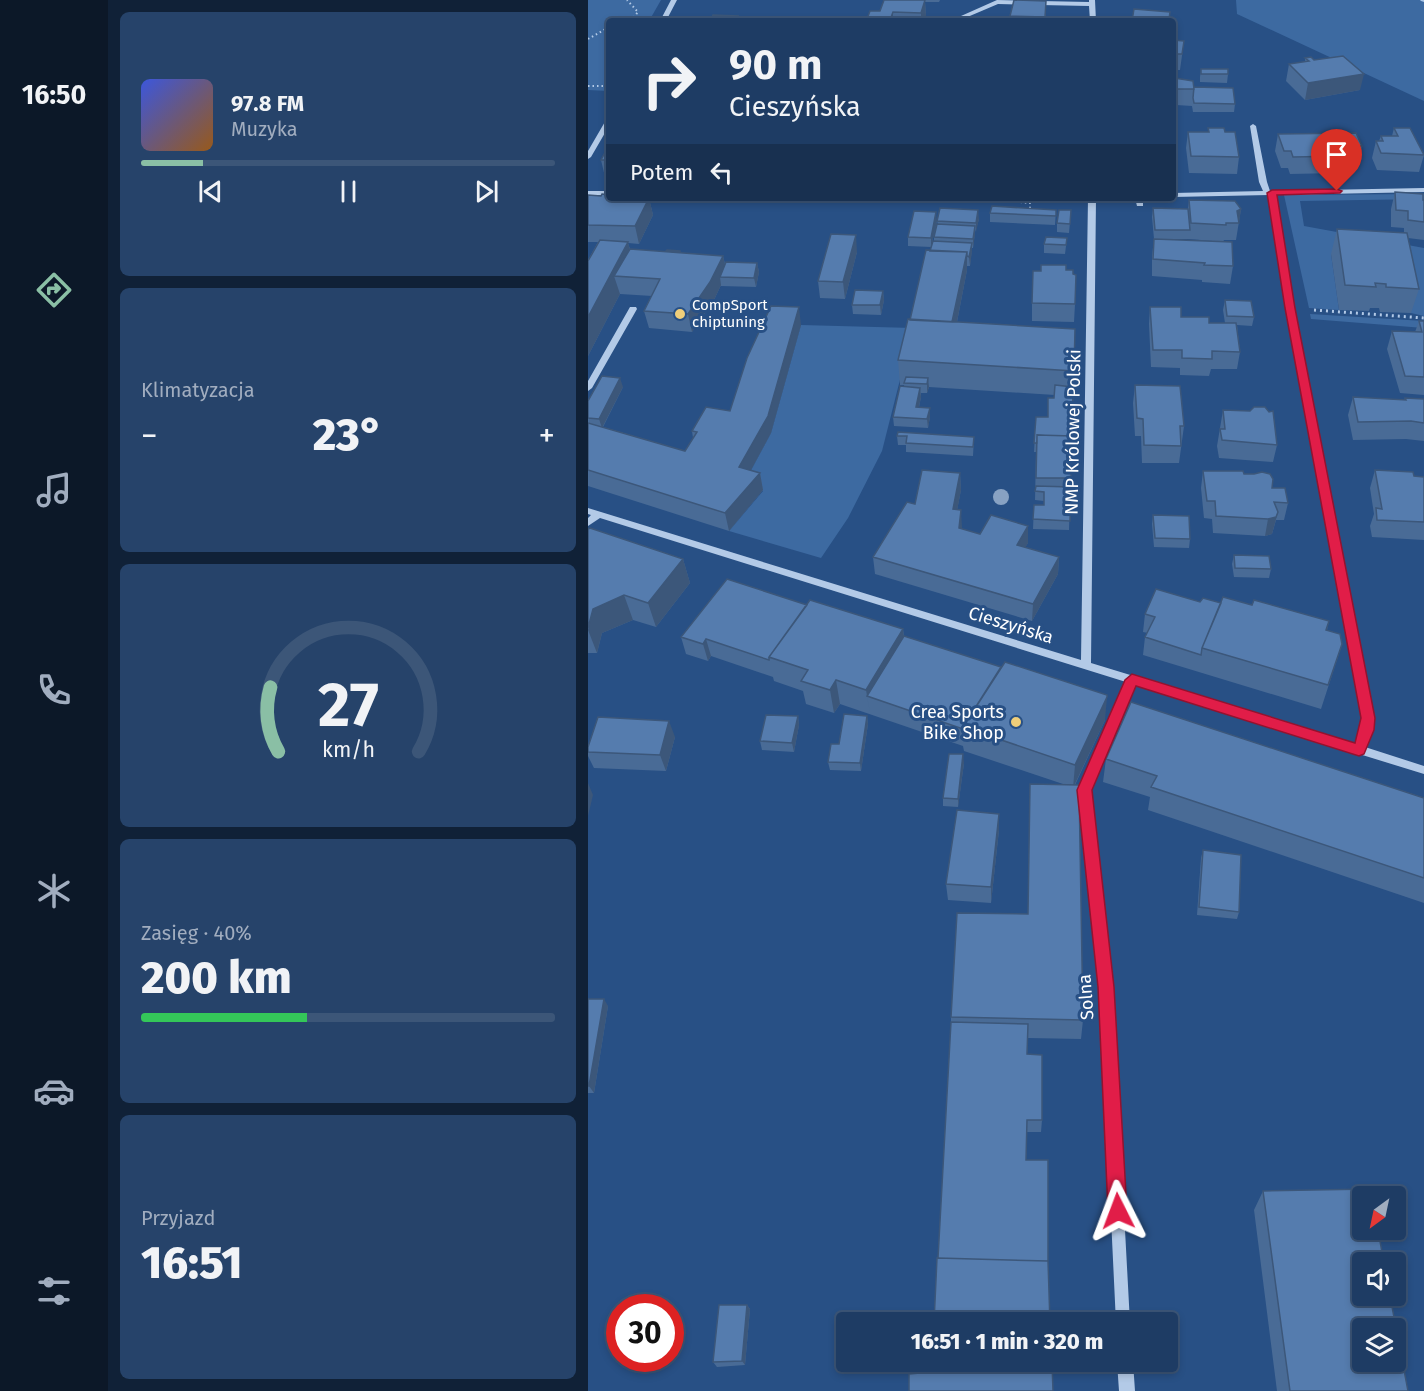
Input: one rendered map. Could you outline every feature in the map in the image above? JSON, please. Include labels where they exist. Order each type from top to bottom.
[{"type":"street","points":[[665,18],[674,0]]},
{"type":"street","points":[[960,18],[998,2],[1092,2],[1093,18]]},
{"type":"street","points":[[588,157],[606,125]]},
{"type":"street","points":[[1252,126],[1263,182],[1270,193],[1368,718],[1367,730],[1359,750]]},
{"type":"street","points":[[1176,195],[1424,190]]},
{"type":"street","points":[[588,193],[606,193]]},
{"type":"street","name":"NMP Królowej Polski","points":[[1086,666],[1092,201]]},
{"type":"street","points":[[588,388],[633,309]]},
{"type":"street","points":[[588,523],[593,513]]},
{"type":"street","name":"Cieszyńska","points":[[593,513],[1424,770]]},
{"type":"street","name":"Solna","points":[[1122,1312],[1106,987],[1084,790],[1132,680]]},
{"type":"street","points":[[1126,1372],[1127,1391]]},
{"type":"path","points":[[627,0],[638,12],[632,18]]},
{"type":"path","points":[[588,39],[606,29]]},
{"type":"path","points":[[588,86],[606,86]]},
{"type":"path","points":[[1020,201],[1029,203],[1029,212],[1039,213]]},
{"type":"path","points":[[1290,308],[1424,318]]},
{"type":"path","points":[[1374,308],[1375,314]]},
{"type":"shaded area","points":[[588,0],[661,0],[651,18],[606,18],[606,91],[588,90]]},
{"type":"shaded area","points":[[1236,0],[1424,0],[1424,101],[1237,14]]},
{"type":"shaded area","points":[[1424,194],[1424,199],[1300,201],[1304,226],[1424,248],[1424,316],[1411,313],[1400,258],[1331,254],[1339,310],[1309,308],[1284,195]]},
{"type":"shaded area","points":[[1310,314],[1424,321],[1424,328],[1311,319]]},
{"type":"shaded area","points":[[801,325],[913,328],[882,451],[848,518],[821,558],[729,531],[763,491],[743,485],[771,433]]},
{"type":"building","points":[[884,0],[925,0],[921,13],[893,12],[891,18],[867,18],[870,11],[880,11]]},
{"type":"building","points":[[1014,0],[1046,1],[1045,17],[1010,16]]},
{"type":"building","points":[[1134,9],[1170,12],[1169,18],[1132,18]]},
{"type":"building","points":[[713,15],[738,16],[737,18],[712,18]]},
{"type":"building","points":[[1176,40],[1184,41],[1182,54],[1176,54]]},
{"type":"building","points":[[1343,56],[1364,74],[1308,83],[1289,64],[1309,61],[1305,58],[1311,57],[1314,60]]},
{"type":"building","points":[[1201,69],[1228,69],[1228,74],[1201,74]]},
{"type":"building","points":[[1176,78],[1193,81],[1194,89],[1176,89]]},
{"type":"building","points":[[1194,87],[1233,88],[1235,104],[1194,103]]},
{"type":"building","points":[[1208,128],[1224,128],[1225,132],[1235,132],[1239,157],[1191,156],[1188,132],[1209,132]]},
{"type":"building","points":[[1394,128],[1410,128],[1424,155],[1381,153],[1376,141],[1383,141],[1381,136],[1398,136]]},
{"type":"building","points":[[1356,133],[1362,146],[1338,146],[1342,156],[1293,157],[1291,151],[1284,151],[1278,134]]},
{"type":"building","points":[[606,151],[606,160],[601,160]]},
{"type":"building","points":[[1395,192],[1423,194],[1424,222],[1408,220],[1408,211],[1396,210]]},
{"type":"building","points":[[588,195],[606,195],[606,201],[648,201],[635,226],[588,225]]},
{"type":"building","points":[[1189,200],[1235,201],[1241,209],[1237,211],[1239,223],[1226,223],[1226,225],[1191,223]]},
{"type":"building","points":[[992,206],[1056,210],[1056,216],[990,213]]},
{"type":"building","points":[[940,208],[978,210],[976,223],[937,221]]},
{"type":"building","points":[[1153,208],[1188,209],[1190,230],[1155,230]]},
{"type":"building","points":[[1059,210],[1071,210],[1070,224],[1057,223]]},
{"type":"building","points":[[914,211],[936,212],[931,238],[908,237]]},
{"type":"building","points":[[937,224],[975,226],[973,239],[934,237]]},
{"type":"building","points":[[1337,229],[1407,233],[1419,289],[1386,287],[1386,284],[1375,283],[1376,287],[1345,285]]},
{"type":"building","points":[[831,234],[856,235],[843,282],[818,281]]},
{"type":"building","points":[[1046,237],[1067,238],[1066,245],[1044,244]]},
{"type":"building","points":[[1154,239],[1232,242],[1233,266],[1153,259]]},
{"type":"building","points":[[600,240],[628,242],[588,317],[588,261]]},
{"type":"building","points":[[933,241],[972,243],[969,257],[967,252],[930,251]]},
{"type":"building","points":[[630,249],[723,256],[710,282],[688,314],[644,311],[660,279],[614,276]]},
{"type":"building","points":[[926,250],[967,252],[952,322],[910,320]]},
{"type":"building","points":[[726,262],[757,263],[754,278],[720,277]]},
{"type":"building","points":[[1041,265],[1066,265],[1066,270],[1073,270],[1073,274],[1076,275],[1075,304],[1032,303],[1033,271],[1041,271]]},
{"type":"building","points":[[855,290],[883,291],[880,305],[852,305]]},
{"type":"building","points":[[1225,300],[1251,301],[1254,317],[1227,316]]},
{"type":"building","points":[[771,306],[799,307],[768,416],[739,467],[760,473],[725,513],[588,470],[588,423],[685,451],[697,432],[692,431],[706,407],[730,411],[747,358]]},
{"type":"building","points":[[1150,307],[1181,307],[1181,317],[1209,317],[1209,323],[1236,323],[1240,352],[1212,351],[1212,359],[1182,358],[1182,350],[1153,350]]},
{"type":"building","points":[[908,319],[1075,329],[1074,371],[898,360]]},
{"type":"building","points":[[1419,321],[1424,321],[1424,377],[1405,376],[1392,331],[1422,332]]},
{"type":"building","points":[[602,376],[620,378],[599,419],[588,418],[588,401]]},
{"type":"building","points":[[906,377],[928,378],[927,384],[904,383]]},
{"type":"building","points":[[1055,385],[1073,387],[1072,436],[1037,435],[1037,443],[1034,443],[1036,417],[1048,417],[1048,398],[1054,398]]},
{"type":"building","points":[[1135,385],[1180,386],[1184,426],[1180,426],[1181,446],[1144,445],[1143,419],[1137,418]]},
{"type":"building","points":[[900,386],[920,388],[916,407],[930,408],[927,419],[893,417]]},
{"type":"building","points":[[1353,397],[1424,399],[1424,423],[1411,421],[1358,422]]},
{"type":"building","points":[[1254,407],[1265,407],[1269,412],[1273,411],[1277,445],[1222,440],[1220,429],[1225,429],[1223,410],[1250,411]]},
{"type":"building","points":[[898,432],[974,437],[973,447],[906,443],[907,436],[897,436]]},
{"type":"building","points":[[1037,435],[1072,436],[1071,478],[1036,478]]},
{"type":"building","points":[[922,470],[960,473],[953,509],[961,510],[959,528],[980,534],[991,515],[1028,526],[1017,545],[1059,557],[1033,604],[873,557],[907,502],[915,504]]},
{"type":"building","points":[[1375,470],[1413,472],[1414,476],[1424,477],[1424,522],[1377,520],[1376,508],[1382,509]]},
{"type":"building","points":[[1203,471],[1270,474],[1273,479],[1272,488],[1285,488],[1288,503],[1274,502],[1278,512],[1276,517],[1268,519],[1216,516],[1215,501],[1207,501]]},
{"type":"building","points":[[1036,486],[1071,487],[1070,521],[1033,519],[1034,505],[1044,505],[1044,492],[1035,491]]},
{"type":"building","points":[[1153,515],[1189,516],[1190,539],[1155,538]]},
{"type":"building","points":[[588,529],[683,559],[648,603],[624,595],[593,609],[588,628]]},
{"type":"building","points":[[1234,555],[1269,556],[1271,569],[1235,568]]},
{"type":"building","points":[[727,579],[807,605],[769,660],[706,639],[703,644],[681,637]]},
{"type":"building","points":[[1156,589],[1200,602],[1203,598],[1221,603],[1201,655],[1145,637],[1155,617],[1145,614]]},
{"type":"building","points":[[1223,597],[1252,605],[1254,600],[1329,621],[1326,630],[1340,634],[1342,644],[1328,685],[1202,648]]},
{"type":"building","points":[[810,600],[903,629],[866,690],[836,680],[830,690],[801,681],[808,670],[769,657]]},
{"type":"building","points":[[904,636],[1001,667],[963,729],[867,696]]},
{"type":"building","points":[[1005,662],[1107,695],[1075,765],[963,727]]},
{"type":"building","points":[[1131,702],[1424,798],[1424,878],[1151,787],[1157,776],[1106,759]]},
{"type":"building","points":[[844,714],[867,716],[860,763],[828,762],[831,744],[839,744]]},
{"type":"building","points":[[766,715],[798,716],[792,743],[760,741]]},
{"type":"building","points":[[598,717],[669,721],[660,755],[588,752]]},
{"type":"building","points":[[949,754],[963,754],[958,799],[943,798]]},
{"type":"building","points":[[1030,784],[1079,785],[1083,1020],[951,1017],[957,913],[1028,914]]},
{"type":"building","points":[[957,810],[999,814],[991,887],[946,884]]},
{"type":"building","points":[[1203,850],[1241,855],[1239,912],[1199,907]]},
{"type":"building","points":[[588,999],[604,999],[589,1086],[588,1086]]},
{"type":"building","points":[[951,1022],[1028,1024],[1027,1054],[1042,1055],[1042,1120],[1027,1120],[1026,1160],[1048,1160],[1048,1261],[938,1258]]},
{"type":"building","points":[[1352,1189],[1352,1240],[1380,1240],[1382,1252],[1352,1252],[1352,1306],[1392,1306],[1394,1318],[1352,1318],[1352,1372],[1404,1372],[1408,1391],[1290,1391],[1263,1191]]},
{"type":"building","points":[[937,1258],[1048,1261],[1050,1312],[935,1312]]},
{"type":"building","points":[[719,1305],[747,1305],[742,1361],[713,1362]]},
{"type":"building","points":[[1052,1372],[1053,1391],[909,1391],[909,1374]]},
{"type":"place","name":"CompSport chiptuning","points":[[680,314]]},
{"type":"place","name":"Crea Sports Bike Shop","points":[[1016,722]]},
{"type":"route","points":[[1118,1211],[1106,987],[1084,790],[1132,680],[1359,750],[1367,730],[1368,718],[1290,308],[1272,193],[1337,191]]}]
